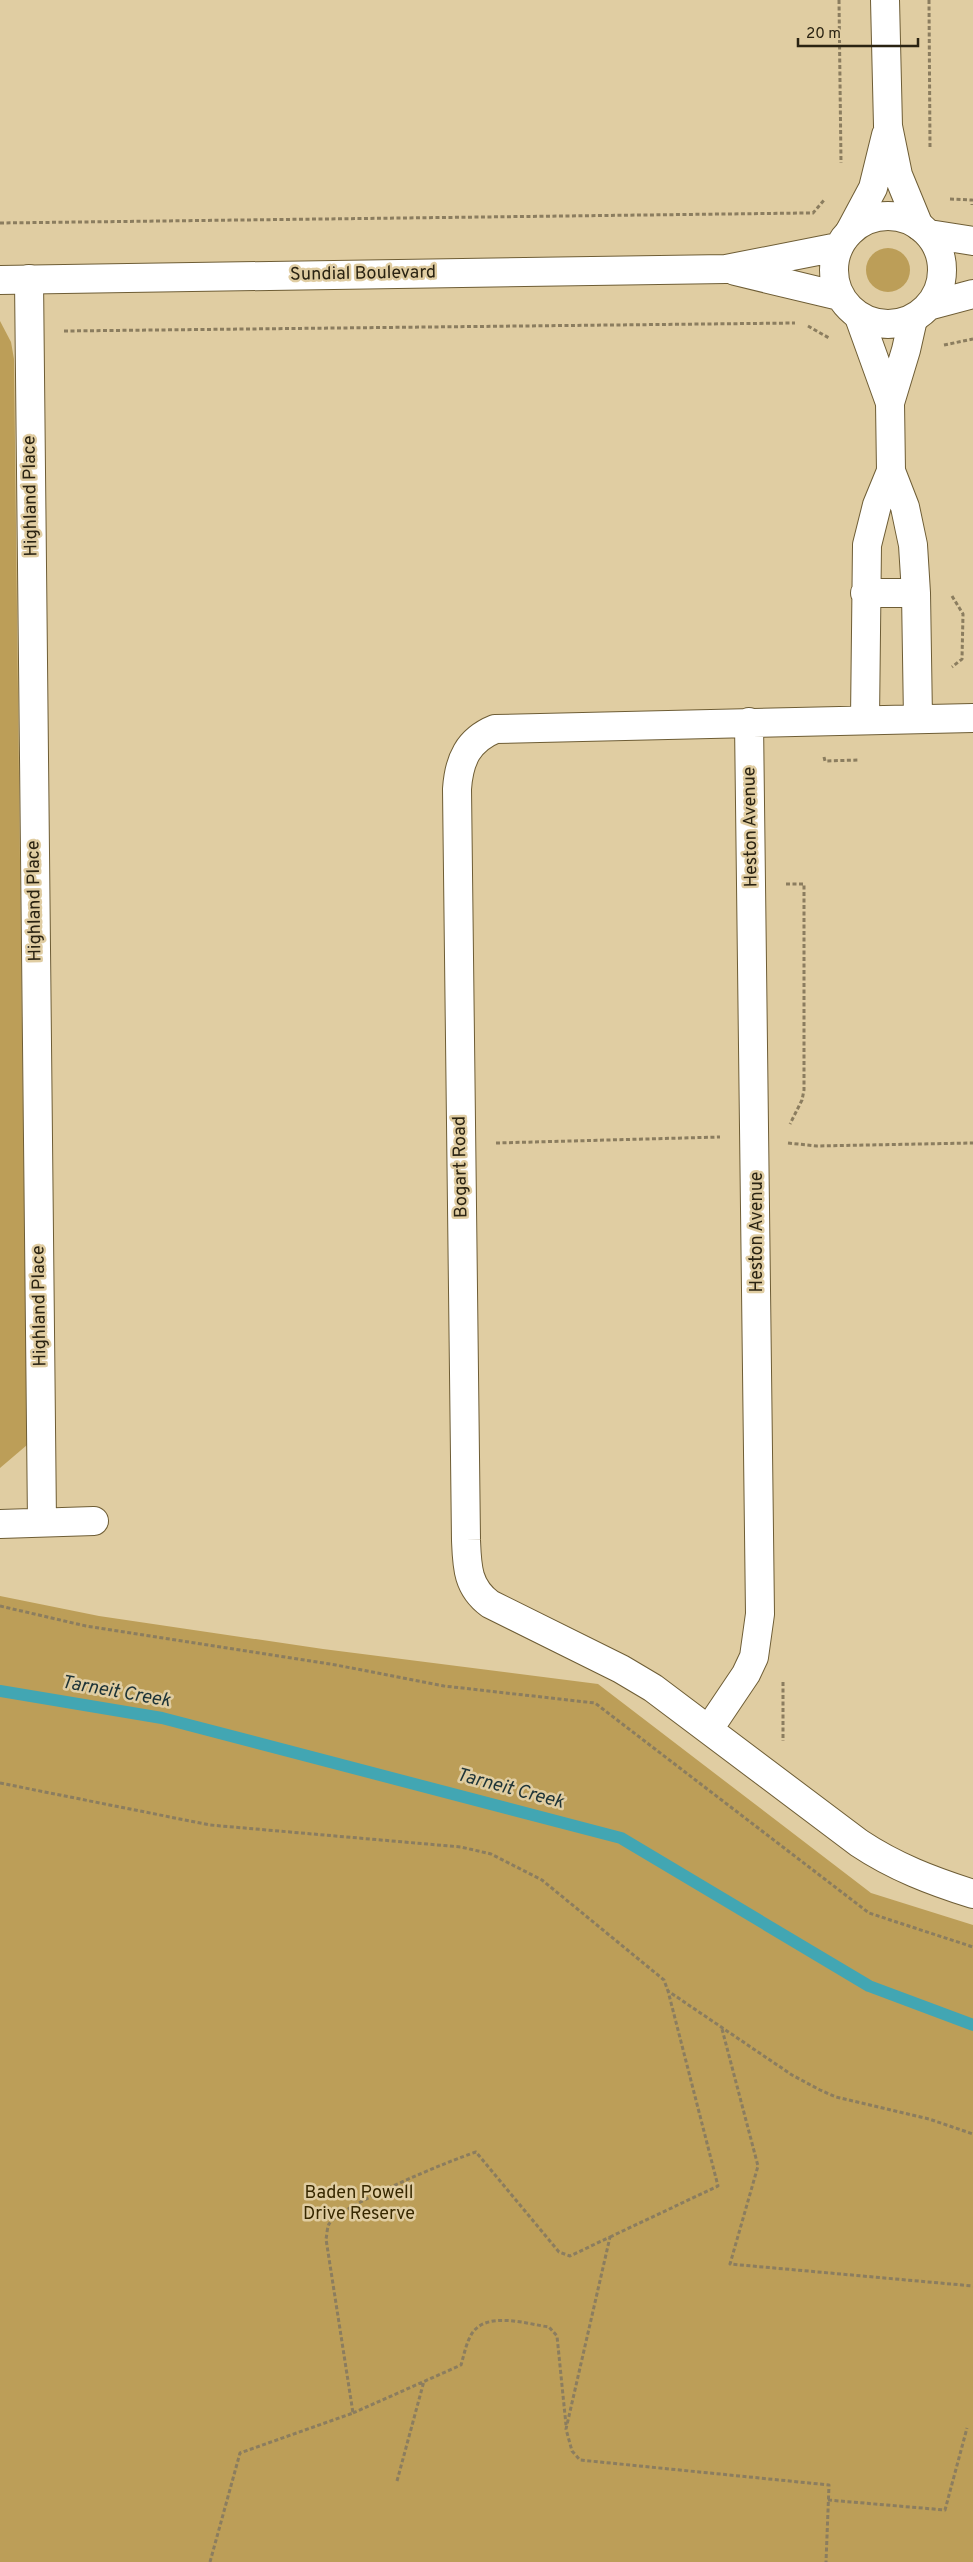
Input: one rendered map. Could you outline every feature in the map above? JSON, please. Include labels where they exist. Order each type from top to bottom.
[{"type":"street","points":[[885,0],[888,126],[904,193],[924,230],[937,247],[942,270],[937,293],[921,313],[906,350],[890,403],[891,471],[905,507],[913,545],[916,593],[918,719]]},
{"type":"street","points":[[888,126],[873,188],[844,239],[834,263],[834,280],[839,296],[859,317],[876,324],[895,324],[973,294]]},
{"type":"street","points":[[844,239],[865,220],[884,216],[903,218],[924,230],[973,242]]},
{"type":"street","name":"Sundial Boulevard","points":[[0,280],[726,269],[844,239]]},
{"type":"street","name":"Sundial Boulevard","points":[[726,269],[839,296]]},
{"type":"street","name":"Highland Place","points":[[29,279],[42,1522]]},
{"type":"street","points":[[859,317],[890,403]]},
{"type":"street","points":[[865,719],[867,545],[877,505],[891,471]]},
{"type":"street","points":[[865,593],[916,593]]},
{"type":"street","points":[[749,722],[973,718]]},
{"type":"street","name":"Bogart Road","points":[[708,1729],[653,1688],[621,1669],[490,1604],[480,1597],[469,1578],[466,1540],[457,789],[458,771],[463,755],[482,735],[495,729],[749,722]]},
{"type":"street","name":"Heston Avenue","points":[[708,1729],[746,1674],[754,1657],[760,1614],[749,722]]},
{"type":"street","points":[[0,1524],[94,1521]]},
{"type":"street","points":[[708,1729],[884,1860],[910,1872],[973,1894]]},
{"type":"path","points":[[839,0],[841,187]]},
{"type":"path","points":[[929,0],[930,150]]},
{"type":"path","points":[[904,193],[937,186],[949,199],[973,200],[973,208]]},
{"type":"path","points":[[0,223],[813,213],[837,187],[873,188]]},
{"type":"path","points":[[29,330],[59,332],[803,323],[848,349],[870,351]]},
{"type":"path","points":[[906,350],[973,339]]},
{"type":"path","points":[[824,752],[825,761],[858,760]]},
{"type":"path","points":[[781,884],[804,884],[804,1090],[802,1100],[788,1129]]},
{"type":"path","points":[[0,1606],[86,1626],[336,1665],[444,1686],[595,1703],[869,1913],[973,1947]]},
{"type":"path","points":[[782,1674],[783,1743]]},
{"type":"path","points":[[0,1782],[210,1825],[461,1847],[492,1854],[542,1880],[664,1980],[718,2186],[570,2256],[559,2252],[476,2152],[451,2160],[344,2210],[329,2224],[326,2239],[353,2413]]},
{"type":"path","points":[[668,1991],[792,2075],[836,2098],[929,2119],[973,2134]]},
{"type":"path","points":[[722,2028],[758,2166],[730,2264],[973,2286]]},
{"type":"path","points":[[566,2429],[610,2238]]},
{"type":"path","points":[[210,2562],[240,2453],[353,2413],[461,2365],[472,2333],[483,2323],[495,2320],[549,2327],[556,2336],[566,2429],[572,2452],[580,2460],[829,2485],[826,2562]]},
{"type":"path","points":[[397,2481],[424,2381]]},
{"type":"path","points":[[828,2500],[944,2510],[967,2428]]},
{"type":"green space","points":[[888,248],[900,252],[906,258],[910,270],[906,282],[900,288],[888,292],[876,288],[870,282],[866,270],[870,258],[876,252]]},
{"type":"green space","points":[[0,321],[11,342],[14,359],[27,1445],[0,1468]]},
{"type":"green space","name":"Baden Powell Drive Reserve","points":[[0,1596],[99,1616],[323,1649],[598,1684],[871,1893],[973,1925],[973,2562],[0,2562]]},
{"type":"waterway","name":"Tarneit Creek","points":[[0,1691],[162,1718],[621,1838],[869,1986],[973,2025]]}]
